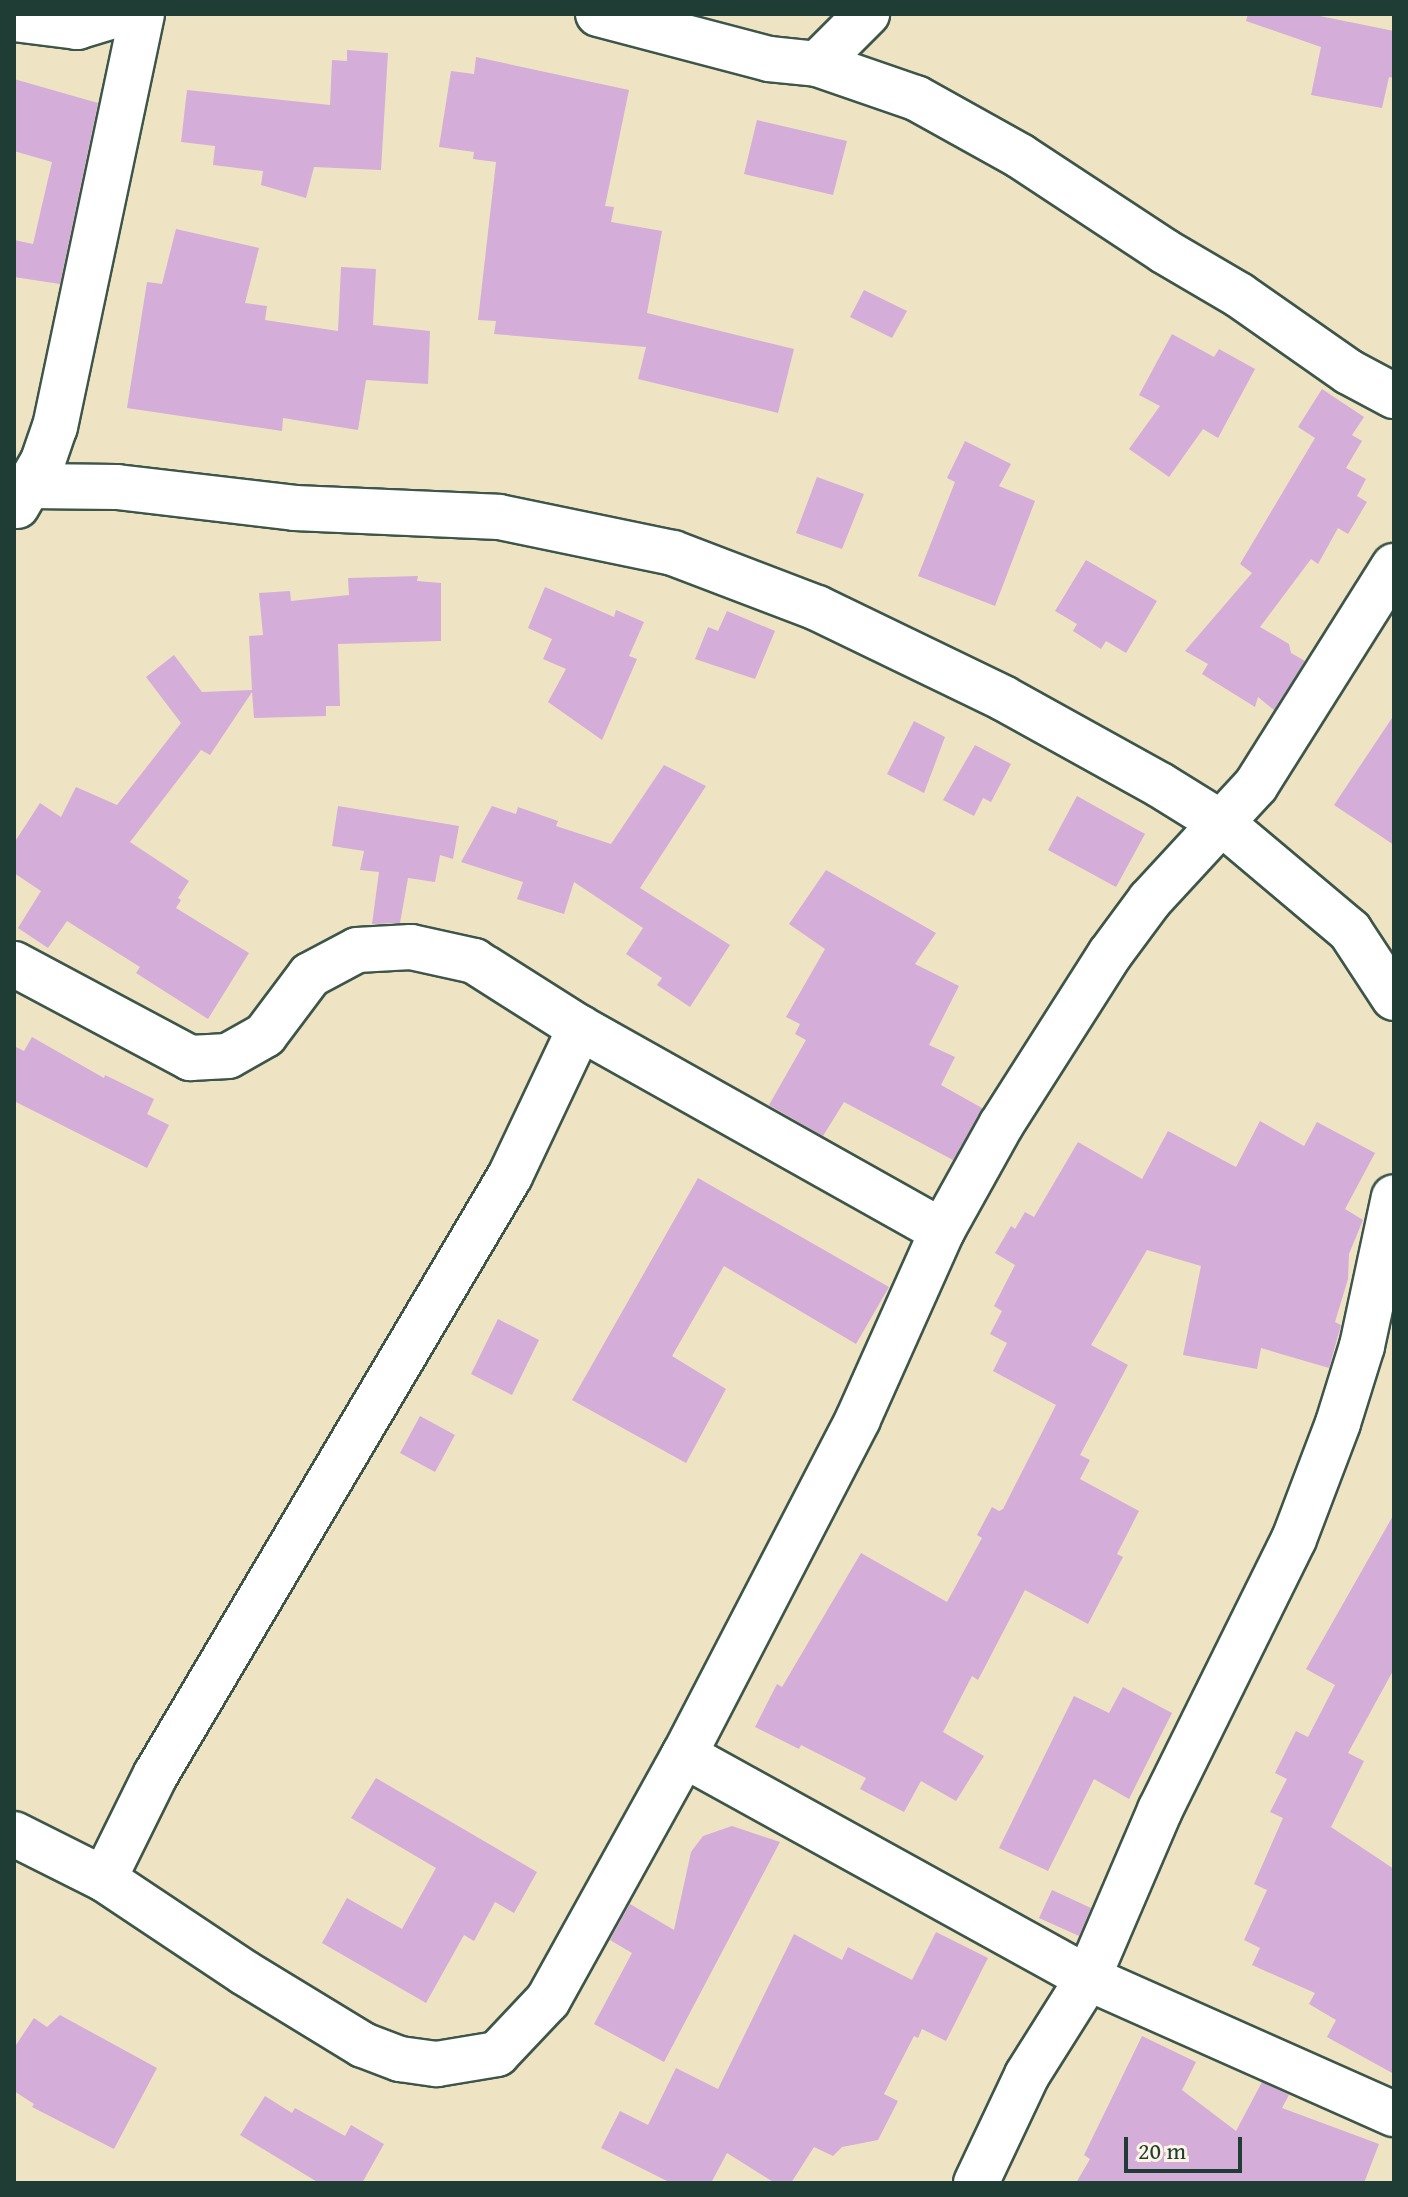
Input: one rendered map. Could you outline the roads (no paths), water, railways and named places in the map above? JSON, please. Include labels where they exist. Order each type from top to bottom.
[{"type":"street","points":[[14,19],[76,20],[120,14]]},
{"type":"street","points":[[22,499],[55,427],[142,14]]},
{"type":"street","points":[[598,14],[769,59],[817,64],[916,98],[1020,156],[1164,251],[1239,295],[1349,372],[1394,396]]},
{"type":"street","points":[[817,64],[867,14]]},
{"type":"street","points":[[22,499],[117,487],[295,508],[499,517],[673,553],[817,608],[1003,698],[1160,785],[1223,824],[1350,931],[1394,998]]},
{"type":"street","points":[[14,1834],[104,1879],[245,1973],[363,2045],[400,2059],[437,2064],[497,2054],[548,2000],[684,1755],[858,1419],[942,1231],[1001,1125],[1110,954],[1150,900],[1256,785],[1394,566]]},
{"type":"street","points":[[14,964],[190,1058],[228,1056],[265,1035],[310,975],[357,950],[411,947],[474,961],[580,1028],[942,1231]]},
{"type":"street","points":[[104,1879],[156,1774],[510,1176],[580,1028]]},
{"type":"street","points":[[976,2183],[1027,2075],[1088,1978],[1160,1810],[1294,1539],[1362,1346],[1394,1197]]},
{"type":"street","points":[[684,1755],[1088,1978],[1394,2114]]}]
